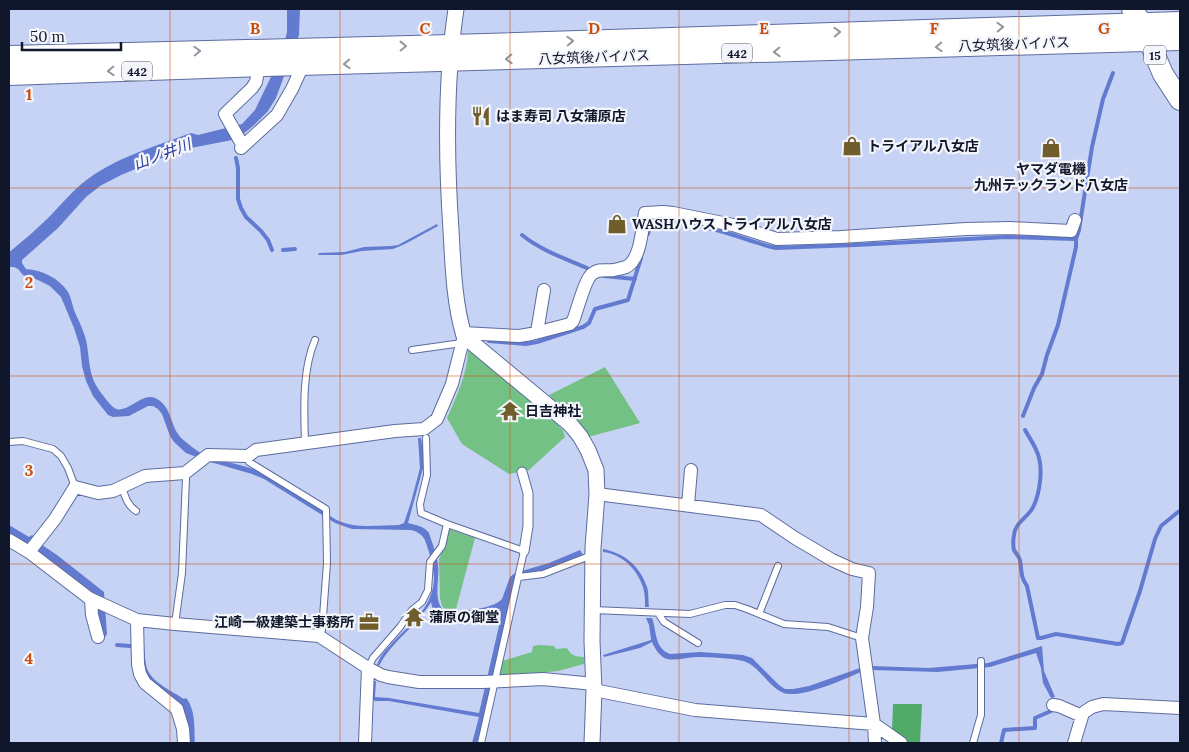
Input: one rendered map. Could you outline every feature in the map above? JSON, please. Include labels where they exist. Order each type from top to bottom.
[{"type":"main road","name":"八女筑後バイパス","points":[[9,76],[265,60],[451,53],[1137,16],[1180,22]]},
{"type":"main road","name":"15","points":[[1137,16],[1163,74],[1180,100]]},
{"type":"main road","name":"八女筑後バイパス","points":[[451,53],[1180,40]]},
{"type":"main road","name":"八女筑後バイパス","points":[[9,56],[265,60]]},
{"type":"street","points":[[33,546],[55,519],[75,487],[98,493],[113,491],[144,476],[185,473],[205,458],[248,456],[256,450],[395,431],[425,433],[437,420],[452,384],[463,338],[454,283],[447,137],[451,53],[456,9]]},
{"type":"street","points":[[265,60],[252,88],[225,114],[242,146],[277,116],[292,90],[299,59]]},
{"type":"street","points":[[463,338],[519,336],[570,324],[573,321],[590,274],[599,269],[613,270],[627,267],[634,260],[638,252],[645,214],[673,213],[733,226],[777,239],[966,229],[1071,230],[1075,220]]},
{"type":"street","points":[[537,332],[544,290]]},
{"type":"street","points":[[463,338],[570,424],[588,450],[596,470],[597,494],[593,551],[592,610],[594,687],[592,743]]},
{"type":"street","points":[[688,505],[691,470]]},
{"type":"street","points":[[522,472],[528,493],[528,526],[524,551]]},
{"type":"street","points":[[597,494],[761,515],[832,560],[852,569],[869,573],[867,607],[862,638],[875,743]]},
{"type":"street","points":[[9,540],[33,546],[98,602],[137,620],[319,636],[381,675],[419,682],[492,682],[543,679],[594,687],[695,710],[874,724],[901,743]]},
{"type":"street","points":[[98,602],[92,614],[98,637]]},
{"type":"street","points":[[137,620],[137,649],[140,674],[145,683],[177,709],[183,729],[184,743]]},
{"type":"street","points":[[365,743],[368,668]]},
{"type":"street","points":[[1074,743],[1083,713],[1092,707],[1103,704],[1180,708]]},
{"type":"street","points":[[1053,705],[1082,716]]},
{"type":"lane","points":[[412,350],[463,338]]},
{"type":"lane","points":[[305,443],[305,392],[311,348],[315,340]]},
{"type":"lane","points":[[425,433],[427,474],[420,504],[421,513],[524,551],[492,682],[481,743]]},
{"type":"lane","points":[[9,442],[23,441],[53,449],[62,456],[75,487]]},
{"type":"lane","points":[[248,456],[249,462],[326,509],[327,563],[322,630],[319,636]]},
{"type":"lane","points":[[174,624],[182,573],[185,473]]},
{"type":"lane","points":[[122,487],[126,501],[136,511]]},
{"type":"lane","points":[[368,668],[373,658],[412,610],[422,602],[428,590],[430,562],[442,546],[448,524]]},
{"type":"lane","points":[[519,574],[543,574],[593,551]]},
{"type":"lane","points":[[759,614],[778,566]]},
{"type":"lane","points":[[592,610],[690,614],[725,605],[735,605],[784,624],[828,627],[862,638]]},
{"type":"lane","points":[[655,612],[664,622],[698,643]]},
{"type":"lane","points":[[973,743],[981,715],[980,664]]},
{"type":"green space","points":[[468,351],[472,351],[494,372],[511,381],[563,430],[565,437],[529,470],[509,474],[462,444],[447,418],[463,377]]},
{"type":"green space","points":[[605,367],[640,423],[588,437],[549,395]]},
{"type":"green space","points":[[449,529],[475,538],[456,609],[445,609],[440,598],[439,559]]},
{"type":"green space","points":[[533,646],[554,646],[556,649],[567,648],[574,656],[584,657],[584,664],[558,671],[499,677],[502,661],[532,652]]},
{"type":"green space","points":[[893,704],[922,704],[920,743],[908,743],[892,731]]},
{"type":"water","name":"山ノ井川","points":[[287,9],[300,9],[299,35],[276,98],[268,111],[253,126],[232,140],[191,148],[169,155],[100,186],[86,197],[58,228],[22,260],[22,263],[26,269],[44,273],[55,279],[68,292],[85,336],[93,379],[115,409],[127,408],[144,398],[151,397],[157,399],[168,410],[179,435],[198,452],[212,458],[256,470],[276,480],[339,521],[361,526],[399,525],[404,523],[420,468],[418,438],[421,438],[423,468],[408,523],[422,527],[429,533],[436,553],[439,602],[445,612],[491,606],[502,599],[510,577],[515,573],[549,563],[580,550],[583,555],[542,572],[517,575],[477,743],[472,743],[479,717],[389,701],[375,701],[372,699],[373,681],[376,681],[375,697],[479,713],[501,617],[498,613],[457,619],[442,618],[437,616],[431,602],[419,619],[384,657],[379,666],[377,665],[384,652],[415,620],[430,598],[433,589],[434,572],[424,538],[411,530],[352,529],[335,523],[264,479],[186,453],[174,442],[162,414],[153,406],[148,406],[129,416],[113,417],[108,415],[93,396],[86,381],[80,347],[61,297],[50,286],[23,275],[14,267],[9,267],[9,252],[44,222],[80,185],[103,169],[140,152],[191,133],[198,135],[242,124],[255,110],[281,56],[287,32]]},
{"type":"water","points":[[437,224],[438,226],[393,249],[362,251],[341,255],[318,255],[319,253],[345,252],[364,247],[398,245]]},
{"type":"water","points":[[9,525],[29,537],[32,535],[33,539],[57,555],[104,592],[107,634],[105,637],[103,637],[82,587],[37,552],[31,544],[24,544],[9,536]]},
{"type":"water","points":[[603,549],[624,557],[636,567],[647,587],[649,607],[645,607],[645,594],[637,574],[622,559],[603,552]]},
{"type":"water","points":[[646,618],[652,618],[661,648],[670,654],[700,652],[743,655],[752,658],[785,689],[809,686],[860,668],[861,672],[816,690],[789,694],[777,689],[755,668],[743,661],[702,657],[667,659],[658,652],[652,642],[640,648],[604,657],[603,655],[651,640]]},
{"type":"water","points":[[1042,646],[1044,671],[1055,697],[1051,698],[1043,683],[1036,653],[990,667],[938,672],[873,670],[872,666],[928,668],[988,663]]},
{"type":"water","points":[[141,647],[144,647],[146,665],[151,675],[164,687],[184,699],[186,698],[189,703],[194,720],[195,743],[188,743],[187,737],[155,687],[142,671]]},
{"type":"waterway","points":[[1023,416],[1034,388],[1042,374],[1058,325],[1076,247],[1092,147],[1103,99],[1113,73]]},
{"type":"waterway","points":[[236,158],[238,168],[238,199],[241,208],[246,217],[268,240],[272,250]]},
{"type":"waterway","points":[[648,234],[652,220],[678,222],[703,227],[776,248],[1006,237],[1076,239]]},
{"type":"waterway","points":[[522,235],[545,250],[587,268]]},
{"type":"waterway","points":[[283,250],[295,249]]},
{"type":"waterway","points":[[489,341],[526,344],[583,327],[589,323],[595,309],[628,300],[641,258]]},
{"type":"waterway","points":[[604,276],[635,279]]},
{"type":"waterway","points":[[1025,430],[1038,454],[1040,479],[1038,495],[1029,513],[1016,528],[1013,545],[1020,559],[1022,576],[1027,586],[1038,638],[1056,634],[1118,644],[1122,643],[1155,539],[1161,526],[1180,511]]},
{"type":"waterway","points":[[117,645],[130,646]]},
{"type":"waterway","points":[[1001,743],[1004,730],[1035,728],[1035,718],[1051,711]]},
{"type":"place","name":"はま寿司 八女蒲原店","points":[[481,116]]},
{"type":"place","name":"トライアル八女店","points":[[852,146]]},
{"type":"place","name":"ヤマダ電機 九州テックランド八女店","points":[[1051,148]]},
{"type":"place","name":"WASHハウス トライアル八女店","points":[[617,224]]},
{"type":"place","name":"日吉神社","points":[[510,411]]},
{"type":"place","name":"蒲原の御堂","points":[[414,617]]},
{"type":"place","name":"江崎一級建築士事務所","points":[[369,622]]}]
